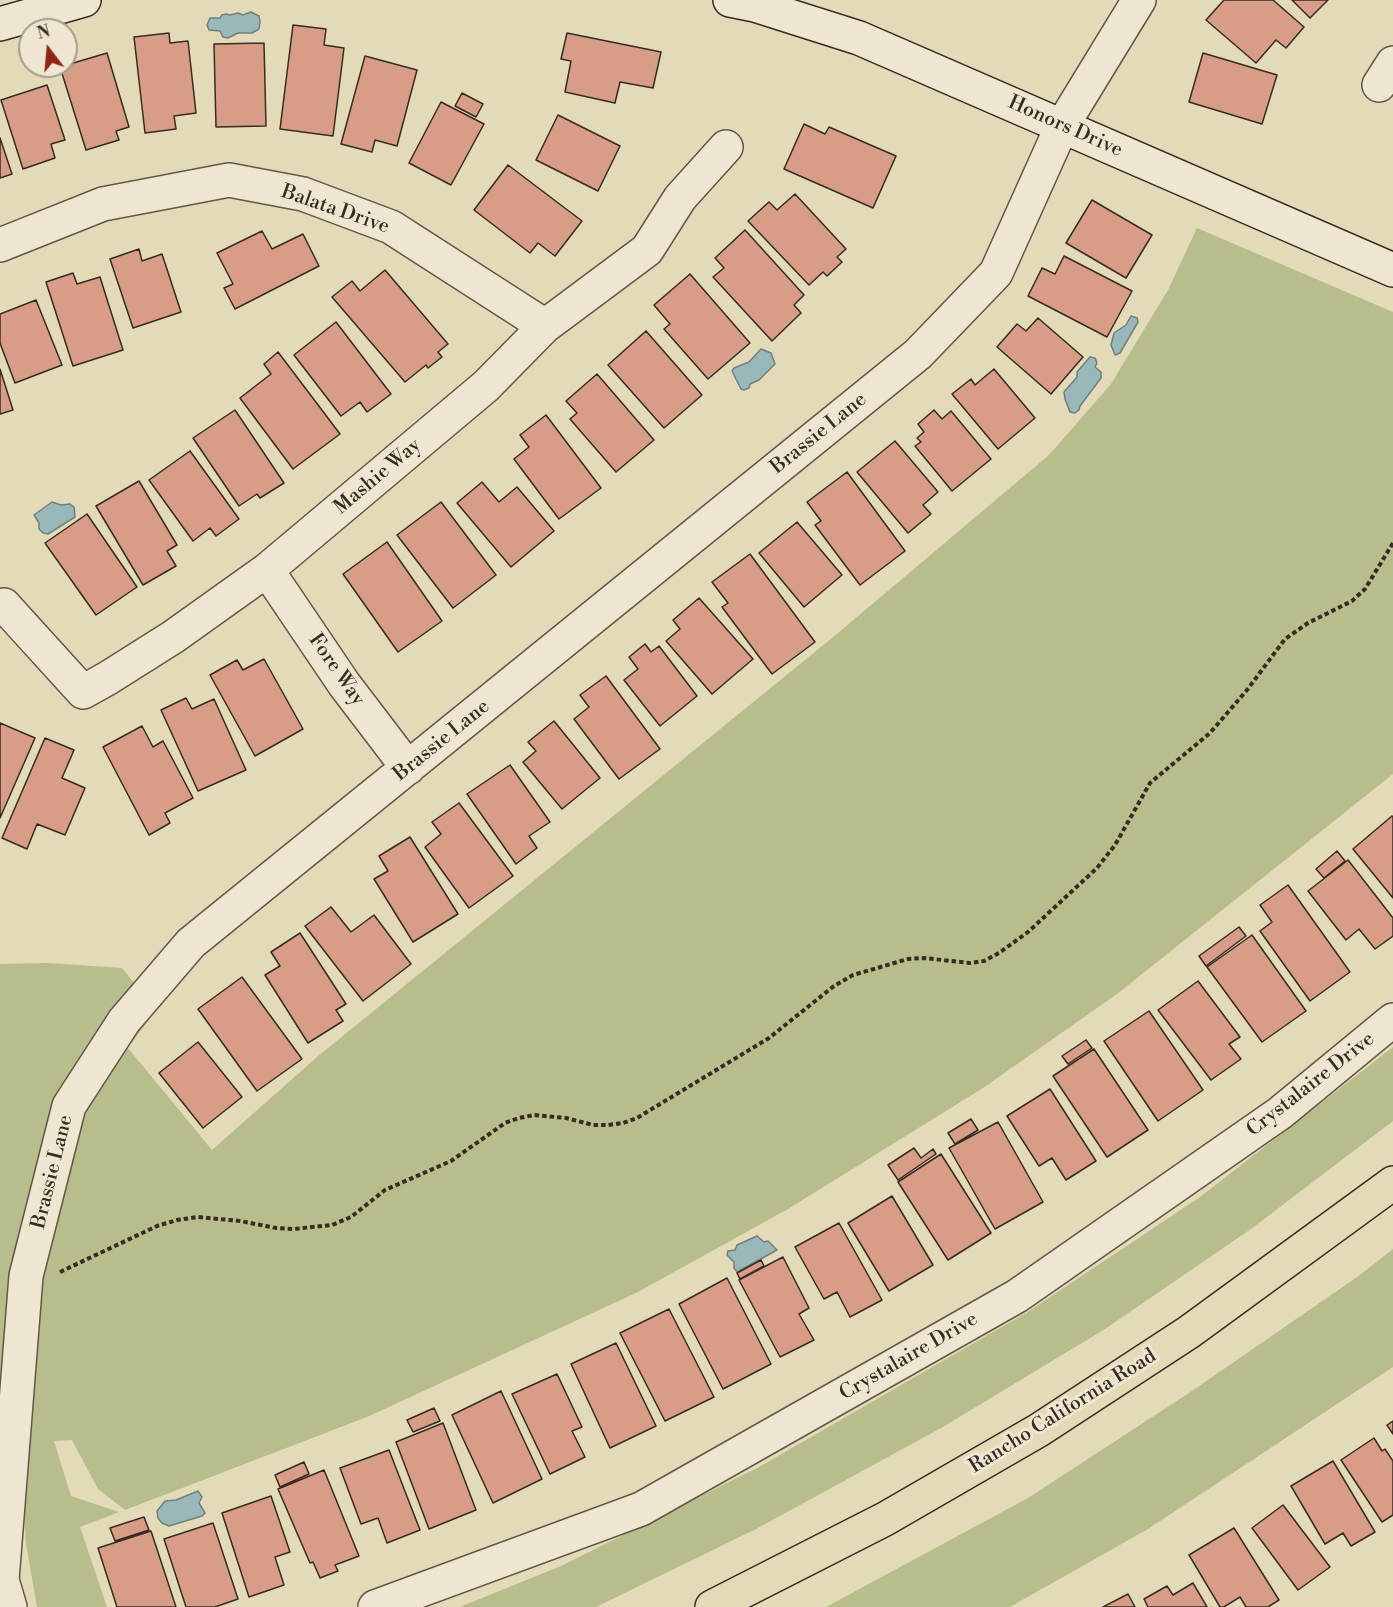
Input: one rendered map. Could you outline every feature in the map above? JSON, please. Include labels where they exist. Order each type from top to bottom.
[{"type":"main road","name":"Rancho California Road","points":[[712,1607],[885,1519],[1039,1430],[1189,1332],[1393,1183]]},
{"type":"street","points":[[0,24],[84,0]]},
{"type":"street","name":"Honors Drive","points":[[730,0],[754,5],[859,38],[1393,270]]},
{"type":"street","name":"Brassie Lane","points":[[9,1607],[2,1580],[26,1276],[69,1106],[124,1021],[191,943],[918,354],[996,273],[1062,126],[1139,0]]},
{"type":"street","name":"Mashie Way","points":[[4,605],[83,692],[173,637],[267,570],[486,386],[546,326],[647,250],[680,198],[726,147]]},
{"type":"street","name":"Balata Drive","points":[[0,245],[103,204],[229,180],[303,194],[391,227],[546,326]]},
{"type":"street","name":"Fore Way","points":[[267,570],[344,684],[408,768]]},
{"type":"street","name":"Crystalaire Drive","points":[[375,1607],[641,1509],[1017,1296],[1280,1113],[1393,1020]]},
{"type":"path","points":[[53,1273],[73,1268],[157,1226],[177,1220],[198,1217],[294,1229],[332,1225],[351,1217],[385,1190],[451,1161],[505,1123],[519,1118],[534,1115],[601,1125],[623,1123],[637,1118],[769,1038],[834,986],[853,975],[908,959],[924,958],[970,963],[984,961],[999,954],[1028,932],[1096,868],[1115,845],[1150,783],[1210,733],[1247,690],[1285,639],[1308,623],[1352,601],[1365,589],[1393,543]]},
{"type":"green space","points":[[1197,228],[1393,312],[1393,774],[1117,994],[983,1088],[788,1209],[636,1293],[367,1417],[125,1510],[98,1489],[72,1440],[54,1441],[71,1496],[119,1512],[80,1527],[107,1607],[37,1607],[26,1544],[23,1493],[0,1435],[0,964],[48,963],[122,968],[156,1010],[128,1048],[212,1150],[317,1057],[832,638],[1049,455],[1111,384],[1168,290]]},
{"type":"green space","points":[[1393,1047],[1393,1121],[1251,1229],[1105,1329],[941,1428],[756,1529],[596,1607],[460,1607],[561,1566],[759,1467],[1026,1313],[1200,1197]]},
{"type":"green space","points":[[1393,1249],[1393,1367],[1148,1529],[1010,1607],[826,1607],[1028,1498],[1189,1393],[1360,1275]]},
{"type":"water","points":[[251,12],[259,16],[260,22],[259,29],[252,33],[238,33],[228,38],[223,37],[220,31],[209,30],[207,25],[210,18],[220,18],[226,14],[243,15]]},
{"type":"water","points":[[1131,316],[1137,318],[1138,322],[1120,353],[1115,355],[1111,345],[1114,333],[1126,325]]},
{"type":"water","points":[[761,349],[771,353],[775,364],[759,380],[750,384],[749,388],[741,389],[732,371],[749,362]]},
{"type":"water","points":[[1090,357],[1095,358],[1097,363],[1095,367],[1101,372],[1101,378],[1079,410],[1075,413],[1070,412],[1064,392]]},
{"type":"water","points":[[52,502],[61,505],[70,504],[74,507],[75,517],[48,534],[43,533],[34,515]]},
{"type":"water","points":[[757,1236],[764,1242],[768,1241],[777,1250],[737,1272],[734,1262],[727,1255],[728,1251],[735,1250],[737,1245]]},
{"type":"water","points":[[198,1491],[202,1497],[199,1503],[205,1513],[202,1516],[169,1526],[158,1518],[157,1511],[165,1501],[176,1500]]},
{"type":"building","points":[[1224,0],[1273,0],[1304,27],[1286,48],[1276,40],[1256,63],[1206,20]]},
{"type":"building","points":[[1292,0],[1328,0],[1310,18]]},
{"type":"building","points":[[293,25],[326,29],[324,45],[344,48],[333,136],[280,129]]},
{"type":"building","points":[[169,33],[170,43],[188,41],[196,113],[174,116],[176,129],[145,133],[134,37]]},
{"type":"building","points":[[567,33],[661,52],[653,88],[620,82],[615,103],[565,92],[571,61],[561,59]]},
{"type":"building","points":[[264,43],[266,126],[216,127],[214,44]]},
{"type":"building","points":[[107,53],[129,127],[116,131],[119,140],[86,150],[63,78],[78,78],[78,62]]},
{"type":"building","points":[[1203,53],[1277,75],[1262,124],[1189,102]]},
{"type":"building","points":[[365,56],[417,70],[397,146],[375,140],[372,152],[341,144]]},
{"type":"building","points":[[47,85],[65,140],[51,144],[55,158],[23,169],[1,100]]},
{"type":"building","points":[[462,93],[483,104],[476,117],[455,106]]},
{"type":"building","points":[[441,102],[484,124],[451,185],[409,163]]},
{"type":"building","points":[[558,115],[620,146],[598,191],[536,160]]},
{"type":"building","points":[[804,124],[825,134],[829,127],[896,156],[873,208],[784,169]]},
{"type":"building","points":[[0,138],[12,174],[0,178]]},
{"type":"building","points":[[508,165],[582,221],[555,256],[538,243],[530,253],[474,210]]},
{"type":"building","points":[[795,194],[846,249],[837,257],[842,262],[827,276],[823,272],[809,285],[748,221],[769,202],[777,210]]},
{"type":"building","points":[[1092,200],[1152,235],[1126,278],[1066,243]]},
{"type":"building","points":[[745,230],[804,295],[794,305],[801,313],[772,341],[713,277],[724,268],[715,258]]},
{"type":"building","points":[[262,231],[272,249],[303,234],[319,266],[235,309],[224,288],[233,284],[217,253]]},
{"type":"building","points":[[139,249],[142,261],[162,254],[181,312],[133,328],[110,259]]},
{"type":"building","points":[[1064,256],[1132,291],[1107,337],[1028,296],[1042,268],[1055,274]]},
{"type":"building","points":[[385,270],[448,344],[438,352],[442,357],[428,368],[426,365],[405,382],[332,297],[352,281],[360,291]]},
{"type":"building","points":[[73,273],[77,284],[100,277],[123,350],[73,366],[46,282]]},
{"type":"building","points":[[690,274],[750,343],[708,379],[664,329],[670,324],[654,305]]},
{"type":"building","points":[[36,300],[62,365],[15,383],[0,343],[0,314]]},
{"type":"building","points":[[1038,318],[1083,357],[1051,394],[997,347],[1017,324],[1026,331]]},
{"type":"building","points":[[336,322],[391,394],[367,412],[360,402],[341,416],[294,355]]},
{"type":"building","points":[[646,331],[702,395],[664,428],[608,365]]},
{"type":"building","points":[[278,352],[340,434],[293,469],[240,398],[271,374],[264,364]]},
{"type":"building","points":[[0,369],[13,410],[0,414]]},
{"type":"building","points":[[994,369],[1035,418],[998,449],[952,394],[971,379],[975,385]]},
{"type":"building","points":[[597,374],[654,440],[616,472],[570,419],[577,413],[566,401]]},
{"type":"building","points":[[235,410],[284,483],[260,498],[257,494],[239,506],[193,438]]},
{"type":"building","points":[[934,410],[942,419],[951,411],[991,459],[952,491],[915,446],[921,442],[917,438],[924,432],[918,424]]},
{"type":"building","points":[[546,415],[601,488],[559,519],[514,459],[529,447],[520,435]]},
{"type":"building","points":[[895,441],[938,492],[923,505],[931,514],[908,533],[857,472]]},
{"type":"building","points":[[190,451],[239,519],[216,536],[210,528],[193,541],[149,480]]},
{"type":"building","points":[[847,472],[905,551],[860,585],[815,525],[821,521],[807,502]]},
{"type":"building","points":[[139,481],[177,545],[167,551],[176,566],[143,585],[96,506]]},
{"type":"building","points":[[482,482],[499,502],[517,487],[554,531],[511,567],[457,503]]},
{"type":"building","points":[[441,502],[496,575],[453,608],[397,535]]},
{"type":"building","points":[[87,514],[137,587],[96,615],[45,543]]},
{"type":"building","points":[[797,522],[842,575],[804,607],[759,553]]},
{"type":"building","points":[[387,542],[442,621],[398,652],[343,574]]},
{"type":"building","points":[[750,554],[815,642],[772,674],[722,607],[728,603],[712,582]]},
{"type":"building","points":[[699,598],[753,659],[712,694],[666,641],[680,629],[673,620]]},
{"type":"building","points":[[645,644],[651,652],[659,646],[697,696],[660,726],[624,680],[638,669],[629,657]]},
{"type":"building","points":[[264,659],[303,729],[255,756],[210,675],[237,660],[243,670]]},
{"type":"building","points":[[606,676],[660,749],[619,779],[574,719],[589,707],[580,695]]},
{"type":"building","points":[[186,698],[192,709],[214,699],[246,770],[198,791],[161,710]]},
{"type":"building","points":[[554,721],[600,778],[562,809],[523,762],[536,751],[528,742]]},
{"type":"building","points":[[0,723],[35,738],[0,818]]},
{"type":"building","points":[[142,726],[153,747],[163,741],[193,798],[165,813],[170,823],[149,835],[103,747]]},
{"type":"building","points":[[45,738],[74,750],[62,778],[85,788],[65,835],[37,824],[27,849],[2,838]]},
{"type":"building","points":[[510,765],[550,822],[529,836],[537,848],[516,864],[467,794]]},
{"type":"building","points":[[459,803],[513,876],[469,908],[425,847],[441,834],[432,822]]},
{"type":"building","points":[[1393,817],[1393,898],[1353,849]]},
{"type":"building","points":[[410,837],[458,914],[413,942],[374,879],[388,871],[379,856]]},
{"type":"building","points":[[1337,851],[1345,861],[1324,878],[1316,869]]},
{"type":"building","points":[[1348,860],[1393,918],[1393,936],[1375,949],[1359,929],[1346,940],[1308,891]]},
{"type":"building","points":[[1288,885],[1350,972],[1310,1001],[1260,931],[1272,922],[1260,905]]},
{"type":"building","points":[[331,907],[351,932],[374,915],[411,964],[363,1001],[305,926]]},
{"type":"building","points":[[1239,927],[1246,936],[1206,966],[1199,956]]},
{"type":"building","points":[[300,933],[346,1004],[336,1010],[343,1021],[308,1043],[265,975],[280,966],[271,952]]},
{"type":"building","points":[[1252,935],[1306,1011],[1262,1042],[1207,967]]},
{"type":"building","points":[[242,977],[302,1059],[257,1091],[198,1009]]},
{"type":"building","points":[[1198,981],[1240,1037],[1229,1044],[1241,1059],[1211,1080],[1158,1010]]},
{"type":"building","points":[[1149,1011],[1203,1090],[1158,1121],[1104,1041]]},
{"type":"building","points":[[1086,1040],[1092,1048],[1068,1064],[1062,1056]]},
{"type":"building","points":[[198,1042],[242,1097],[203,1128],[159,1073]]},
{"type":"building","points":[[1094,1049],[1148,1130],[1107,1157],[1053,1076]]},
{"type":"building","points":[[1050,1089],[1096,1161],[1066,1180],[1052,1158],[1039,1166],[1007,1116]]},
{"type":"building","points":[[971,1119],[978,1130],[955,1144],[948,1133]]},
{"type":"building","points":[[998,1122],[1043,1202],[995,1229],[949,1148]]},
{"type":"building","points":[[914,1148],[921,1158],[933,1149],[936,1154],[898,1180],[888,1165]]},
{"type":"building","points":[[941,1154],[991,1233],[948,1260],[898,1182]]},
{"type":"building","points":[[892,1196],[933,1265],[889,1291],[848,1223]]},
{"type":"building","points":[[839,1223],[882,1300],[850,1317],[837,1292],[824,1299],[795,1247]]},
{"type":"building","points":[[783,1257],[809,1308],[799,1314],[814,1340],[780,1357],[739,1280]]},
{"type":"building","points":[[761,1260],[764,1266],[740,1279],[737,1273]]},
{"type":"building","points":[[727,1278],[771,1364],[723,1389],[679,1304]]},
{"type":"building","points":[[669,1309],[714,1397],[665,1421],[620,1333]]},
{"type":"building","points":[[616,1343],[656,1426],[610,1448],[571,1364]]},
{"type":"building","points":[[557,1374],[582,1427],[572,1431],[585,1457],[550,1474],[512,1394]]},
{"type":"building","points":[[501,1391],[542,1479],[493,1503],[452,1415]]},
{"type":"building","points":[[434,1408],[440,1421],[413,1432],[407,1420]]},
{"type":"building","points":[[1393,1421],[1393,1434],[1387,1425]]},
{"type":"building","points":[[443,1423],[476,1510],[429,1529],[396,1442]]},
{"type":"building","points":[[1374,1438],[1382,1451],[1385,1449],[1393,1461],[1393,1515],[1382,1522],[1341,1460]]},
{"type":"building","points":[[389,1450],[420,1530],[387,1543],[378,1518],[361,1524],[340,1468]]},
{"type":"building","points":[[1333,1461],[1375,1532],[1351,1546],[1343,1533],[1325,1544],[1291,1486]]},
{"type":"building","points":[[304,1462],[309,1474],[280,1487],[275,1475]]},
{"type":"building","points":[[324,1470],[359,1556],[335,1565],[338,1571],[320,1578],[313,1562],[310,1563],[278,1489]]},
{"type":"building","points":[[271,1496],[290,1552],[275,1557],[284,1585],[249,1597],[222,1513]]},
{"type":"building","points":[[1283,1505],[1330,1567],[1298,1590],[1252,1528]]},
{"type":"building","points":[[144,1517],[149,1530],[115,1541],[110,1528]]},
{"type":"building","points":[[213,1523],[238,1599],[215,1607],[186,1607],[164,1539]]},
{"type":"building","points":[[1234,1528],[1279,1600],[1268,1607],[1246,1607],[1240,1597],[1220,1607],[1189,1555]]},
{"type":"building","points":[[151,1531],[176,1607],[117,1607],[98,1548]]},
{"type":"building","points":[[1193,1583],[1207,1607],[1148,1607],[1144,1599],[1167,1586],[1173,1595]]},
{"type":"building","points":[[1128,1594],[1135,1607],[1103,1607]]}]
